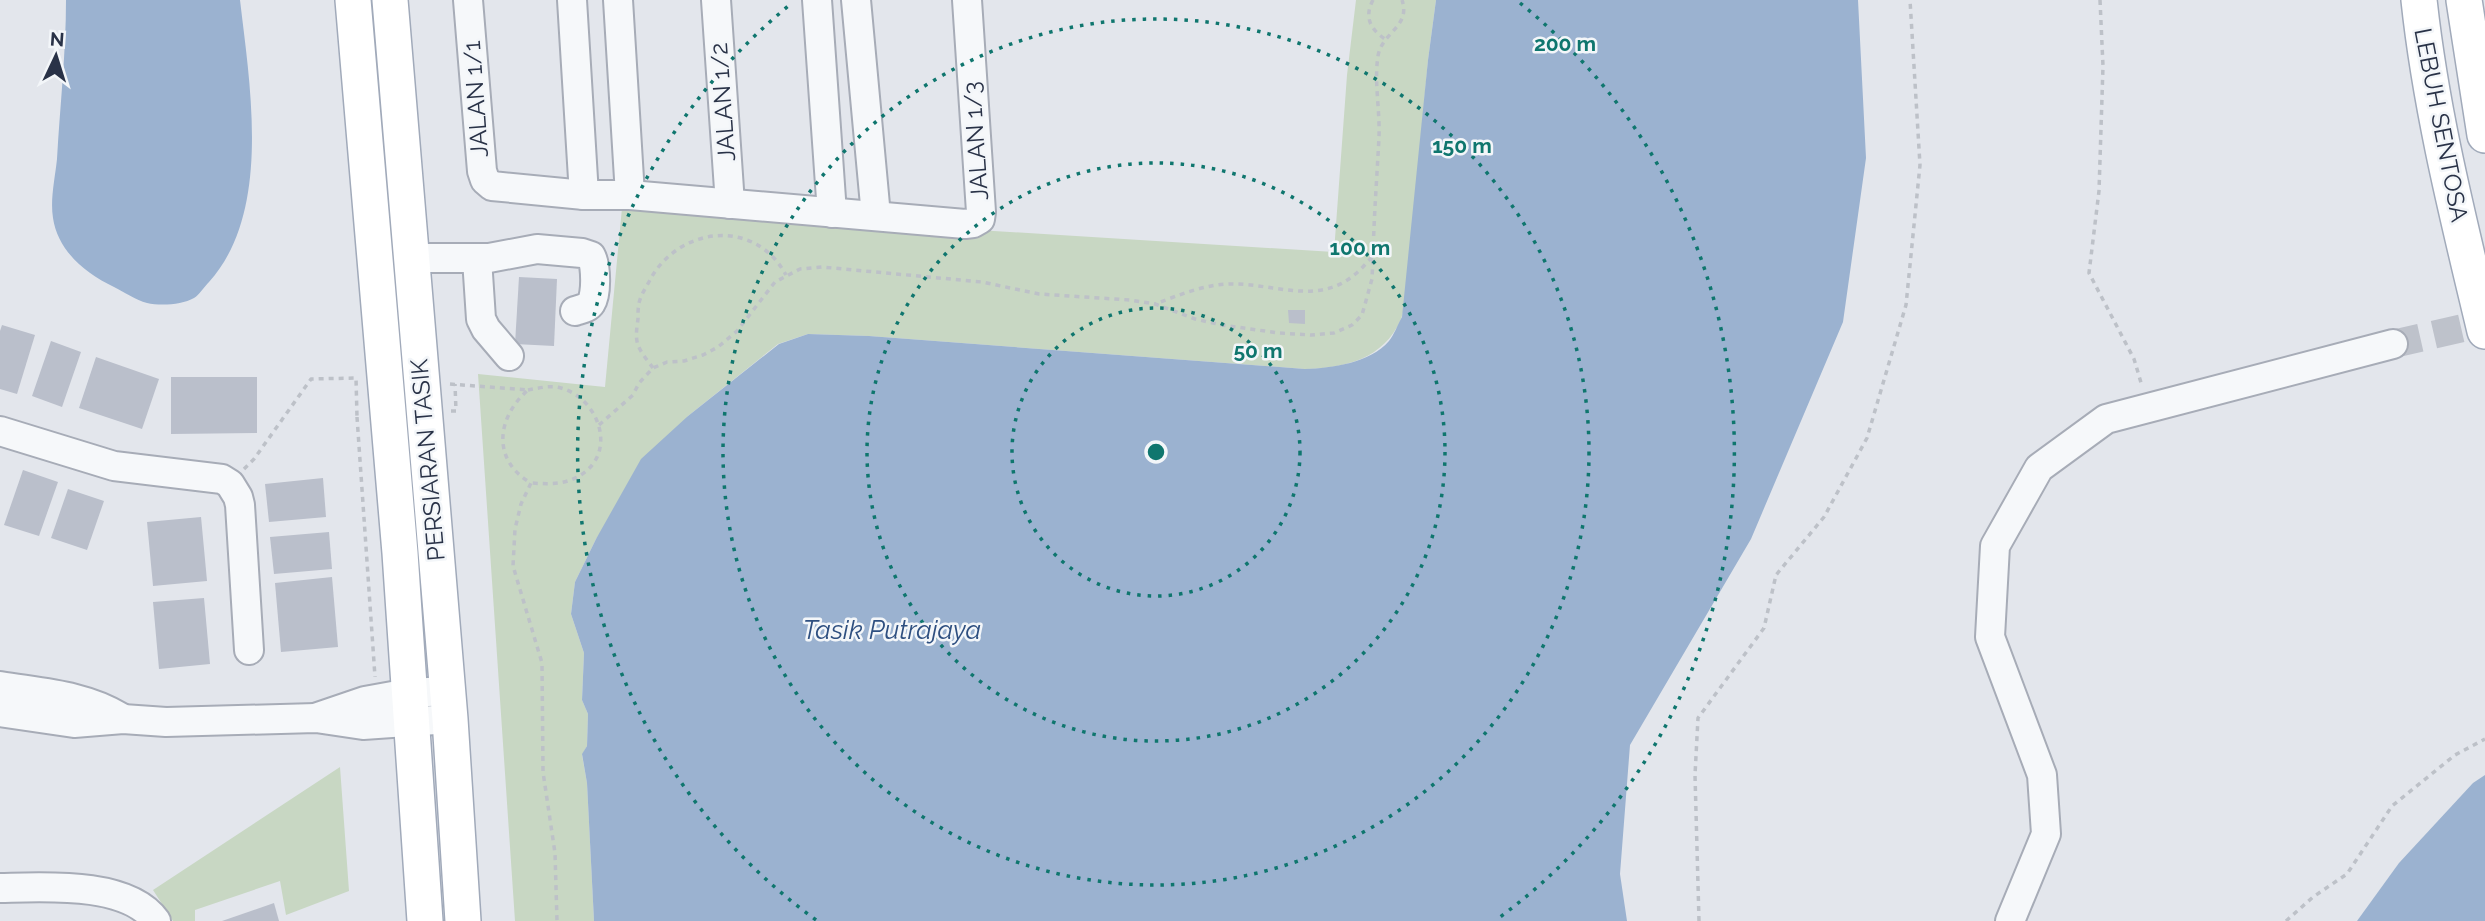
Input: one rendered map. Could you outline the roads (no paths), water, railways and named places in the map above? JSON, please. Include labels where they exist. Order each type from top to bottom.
[{"type":"main road","name":"PERSIARAN TASIK","points":[[353,0],[373,416],[399,704],[425,921]]},
{"type":"main road","name":"PERSIARAN TASIK","points":[[390,0],[448,705],[463,921]]},
{"type":"main road","name":"LEBUH SENTOSA","points":[[2419,0],[2453,200],[2485,331]]},
{"type":"main road","name":"LEBUH SENTOSA","points":[[2464,0],[2485,135]]},
{"type":"street","name":"JALAN 1/1","points":[[468,0],[482,171],[485,180],[492,186],[501,188],[584,195]]},
{"type":"street","points":[[572,0],[584,195],[630,195],[876,216],[856,0]]},
{"type":"street","points":[[618,0],[630,195]]},
{"type":"street","name":"JALAN 1/2","points":[[716,0],[730,204]]},
{"type":"street","points":[[817,0],[832,213]]},
{"type":"street","name":"JALAN 1/3","points":[[876,216],[965,224],[980,219],[967,0]]},
{"type":"street","points":[[411,258],[477,258],[537,249],[582,253],[591,256],[595,263],[592,303],[575,311]]},
{"type":"street","points":[[477,258],[481,319],[509,356]]},
{"type":"street","points":[[2010,921],[2046,834],[2042,775],[1990,637],[1995,546],[2039,468],[2106,419],[2393,344]]},
{"type":"street","points":[[0,431],[114,466],[214,476],[230,484],[239,497],[240,505],[249,650]]},
{"type":"street","points":[[0,686],[76,698],[103,706],[123,719]]},
{"type":"street","points":[[0,712],[74,723],[123,719],[166,722],[316,718],[399,704],[448,705]]},
{"type":"street","points":[[316,718],[363,725],[399,704]]},
{"type":"street","points":[[0,888],[77,889],[117,895],[137,903],[156,921]]},
{"type":"water","points":[[66,0],[240,0],[251,109],[249,185],[242,220],[229,253],[194,298],[177,303],[158,304],[130,296],[83,268],[67,251],[56,230],[52,204],[63,80]]},
{"type":"water","name":"Tasik Putrajaya","points":[[1436,0],[1858,0],[1866,158],[1843,322],[1751,539],[1630,745],[1620,874],[1627,921],[594,921],[587,783],[582,754],[587,746],[588,714],[582,700],[584,653],[571,614],[575,582],[641,459],[688,416],[779,344],[808,334],[869,336],[1305,369],[1338,366],[1372,355],[1389,341],[1402,317]]},
{"type":"water","points":[[2485,775],[2485,921],[2357,921],[2399,863],[2473,783]]},
{"type":"tunnel","points":[[2393,344],[2485,323]]}]
